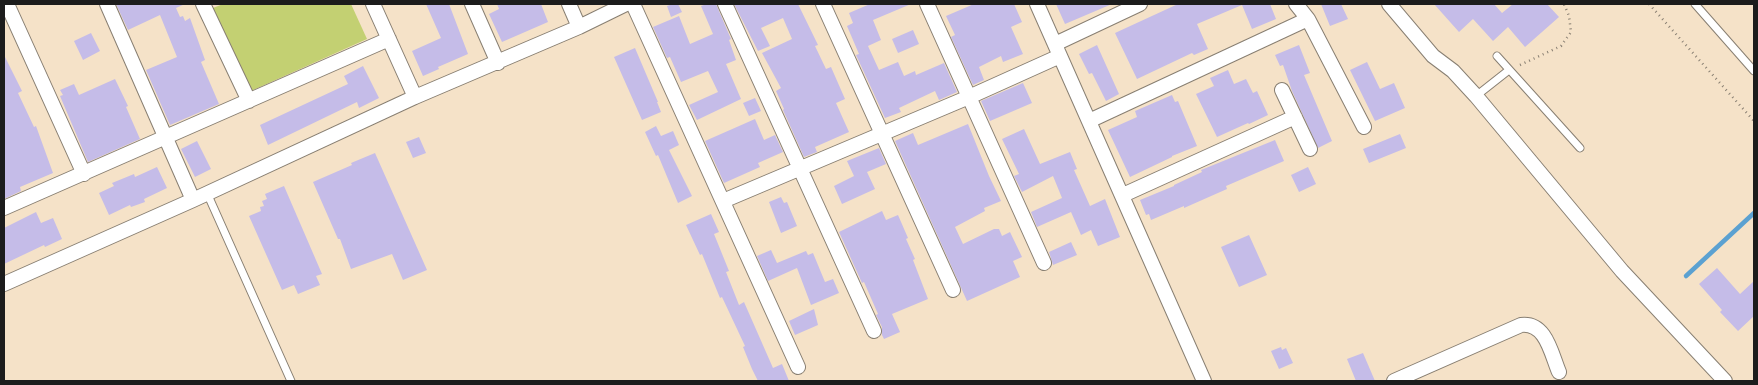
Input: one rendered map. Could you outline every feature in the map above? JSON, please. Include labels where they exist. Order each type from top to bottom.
[{"type":"street","points":[[7,4],[84,174]]},
{"type":"street","points":[[107,4],[167,137],[193,200]]},
{"type":"street","points":[[203,4],[248,101]]},
{"type":"street","points":[[374,4],[415,97]]},
{"type":"street","points":[[472,4],[498,63]]},
{"type":"street","points":[[569,4],[579,27]]},
{"type":"street","points":[[633,4],[798,368]]},
{"type":"street","points":[[725,4],[874,330]]},
{"type":"street","points":[[823,4],[953,290]]},
{"type":"street","points":[[927,4],[1044,263]]},
{"type":"street","points":[[1037,4],[1204,381]]},
{"type":"street","points":[[723,202],[969,97],[1140,4]]},
{"type":"street","points":[[1296,4],[1308,19],[1364,127]]},
{"type":"street","points":[[1389,4],[1433,56],[1453,71],[1476,96],[1622,271],[1725,381]]},
{"type":"street","points":[[4,284],[193,200],[415,97],[579,27],[618,5]]},
{"type":"street","points":[[1089,121],[1308,19]]},
{"type":"street","points":[[4,208],[389,39]]},
{"type":"street","points":[[1282,90],[1310,149]]},
{"type":"street","points":[[1123,195],[1295,118]]},
{"type":"street","points":[[1394,381],[1521,325],[1530,324],[1539,328],[1544,336],[1559,372]]},
{"type":"lane","points":[[1695,4],[1754,71]]},
{"type":"lane","points":[[1497,56],[1580,148]]},
{"type":"lane","points":[[1476,96],[1509,70]]},
{"type":"lane","points":[[207,193],[291,381]]},
{"type":"path","points":[[1509,70],[1560,46],[1571,32],[1569,16],[1564,4]]},
{"type":"path","points":[[1649,4],[1754,121]]},
{"type":"green space","points":[[223,4],[351,4],[367,39],[251,91],[213,8]]},
{"type":"building","points":[[116,4],[185,4],[176,8],[180,17],[183,16],[185,21],[190,18],[205,60],[201,62],[219,104],[170,125],[146,70],[177,57],[160,15],[128,30]]},
{"type":"building","points":[[426,4],[449,4],[468,54],[423,76],[412,51],[441,38]]},
{"type":"building","points":[[497,4],[541,4],[548,22],[502,42],[489,14],[499,9]]},
{"type":"building","points":[[678,4],[682,12],[671,17],[667,6]]},
{"type":"building","points":[[716,4],[731,39],[729,40],[736,60],[726,64],[741,99],[697,120],[689,105],[718,92],[708,71],[681,82],[670,57],[667,58],[653,27],[679,16],[690,44],[713,34],[701,6]]},
{"type":"building","points":[[734,4],[798,4],[818,45],[815,46],[826,69],[831,67],[845,99],[836,103],[849,132],[815,147],[817,152],[804,157],[776,91],[781,88],[762,53],[792,39],[783,18],[761,28],[770,46],[758,51]]},
{"type":"building","points":[[870,4],[911,4],[873,20],[881,40],[868,46],[879,70],[898,62],[904,76],[915,71],[916,75],[944,63],[957,92],[939,100],[935,91],[899,108],[901,112],[885,118],[856,55],[859,54],[847,26],[853,23],[849,13]]},
{"type":"building","points":[[974,4],[1014,4],[1022,22],[1011,27],[1023,54],[1003,62],[1001,56],[979,67],[984,80],[973,85],[951,37],[955,35],[946,16]]},
{"type":"building","points":[[1056,4],[1112,4],[1065,24]]},
{"type":"building","points":[[1178,4],[1270,4],[1276,19],[1252,29],[1242,5],[1197,24],[1208,49],[1194,55],[1192,53],[1137,79],[1115,33]]},
{"type":"building","points":[[1321,4],[1341,4],[1348,19],[1330,26]]},
{"type":"building","points":[[1434,4],[1494,4],[1502,13],[1513,4],[1547,4],[1559,17],[1525,47],[1508,27],[1493,41],[1473,19],[1459,32]]},
{"type":"building","points":[[913,30],[919,44],[898,53],[892,39]]},
{"type":"building","points":[[91,33],[100,51],[83,60],[74,41]]},
{"type":"building","points":[[1097,45],[1119,94],[1106,101],[1092,73],[1089,74],[1079,54]]},
{"type":"building","points":[[1299,45],[1310,73],[1304,75],[1332,141],[1318,148],[1292,91],[1283,65],[1280,66],[1275,55]]},
{"type":"building","points":[[635,48],[661,112],[642,120],[614,57]]},
{"type":"building","points":[[4,55],[22,91],[18,93],[34,127],[36,126],[53,173],[20,187],[21,191],[4,199]]},
{"type":"building","points":[[1367,62],[1380,89],[1394,83],[1405,108],[1375,121],[1350,70]]},
{"type":"building","points":[[363,66],[379,98],[359,108],[357,102],[268,145],[260,125],[348,84],[344,76]]},
{"type":"building","points":[[1228,70],[1234,84],[1246,79],[1253,93],[1257,91],[1268,115],[1217,137],[1196,94],[1214,86],[1210,78]]},
{"type":"building","points":[[115,79],[128,106],[126,107],[140,139],[88,162],[60,96],[63,95],[60,90],[74,84],[79,95]]},
{"type":"building","points":[[1023,83],[1032,103],[990,121],[981,101]]},
{"type":"building","points":[[1172,95],[1175,102],[1178,101],[1197,146],[1130,177],[1108,130],[1137,117],[1135,111]]},
{"type":"building","points":[[755,98],[761,111],[749,116],[743,103]]},
{"type":"building","points":[[755,119],[764,140],[775,135],[783,152],[758,163],[760,167],[724,183],[705,141]]},
{"type":"building","points":[[968,124],[1001,201],[984,208],[985,211],[955,227],[963,244],[994,229],[999,229],[1002,236],[1010,232],[1022,257],[1013,261],[1020,277],[967,301],[895,141],[913,133],[918,145]]},
{"type":"building","points":[[656,126],[661,136],[673,131],[679,145],[669,150],[692,196],[678,203],[658,155],[656,156],[645,132]]},
{"type":"building","points":[[1024,129],[1040,164],[1070,152],[1077,169],[1074,170],[1090,206],[1105,199],[1120,237],[1098,246],[1091,230],[1081,235],[1071,212],[1037,227],[1031,212],[1062,198],[1053,176],[1022,192],[1014,176],[1019,174],[1002,139]]},
{"type":"building","points":[[1400,134],[1406,148],[1369,163],[1363,149]]},
{"type":"building","points":[[419,137],[426,153],[413,158],[406,142]]},
{"type":"building","points":[[1275,140],[1284,161],[1226,186],[1227,189],[1184,208],[1184,206],[1151,220],[1149,214],[1146,215],[1140,200],[1174,186],[1202,172],[1201,170]]},
{"type":"building","points":[[197,141],[211,169],[195,177],[181,149]]},
{"type":"building","points":[[879,148],[886,164],[867,172],[875,189],[842,204],[834,186],[854,176],[847,161]]},
{"type":"building","points":[[375,153],[427,270],[403,280],[392,254],[351,269],[340,239],[338,239],[313,182]]},
{"type":"building","points":[[157,167],[167,188],[144,199],[145,202],[131,207],[130,205],[109,215],[99,193],[114,186],[112,183],[134,174],[135,177]]},
{"type":"building","points":[[1308,167],[1316,184],[1299,192],[1291,175]]},
{"type":"building","points":[[284,186],[322,274],[316,276],[320,285],[298,294],[294,285],[282,290],[249,216],[261,211],[260,207],[264,206],[262,201],[267,199],[265,194]]},
{"type":"building","points":[[781,197],[784,203],[787,202],[797,226],[781,233],[769,202]]},
{"type":"building","points":[[882,211],[886,220],[898,215],[908,238],[906,239],[915,259],[913,260],[928,299],[892,314],[900,332],[884,339],[882,327],[876,315],[878,314],[839,232]]},
{"type":"building","points":[[36,212],[41,223],[53,218],[62,239],[45,247],[44,245],[4,264],[4,228]]},
{"type":"building","points":[[711,214],[719,232],[714,234],[729,271],[726,272],[739,305],[744,302],[773,368],[782,364],[789,381],[758,381],[752,369],[743,347],[745,346],[722,297],[720,298],[702,254],[700,255],[686,225]]},
{"type":"building","points":[[1249,235],[1267,275],[1239,287],[1221,247]]},
{"type":"building","points":[[1071,242],[1077,255],[1053,265],[1049,252]]},
{"type":"building","points":[[771,250],[777,263],[806,251],[808,255],[813,253],[825,282],[833,279],[839,293],[811,305],[797,268],[768,281],[757,256]]},
{"type":"building","points":[[1717,268],[1740,294],[1754,281],[1754,316],[1738,331],[1720,312],[1722,310],[1699,284]]},
{"type":"building","points":[[814,309],[818,325],[795,335],[789,321]]},
{"type":"building","points":[[1281,347],[1282,350],[1286,348],[1293,363],[1279,369],[1271,351]]},
{"type":"building","points":[[1363,353],[1375,381],[1356,381],[1347,359]]},
{"type":"waterway","points":[[1686,276],[1754,213]]}]
